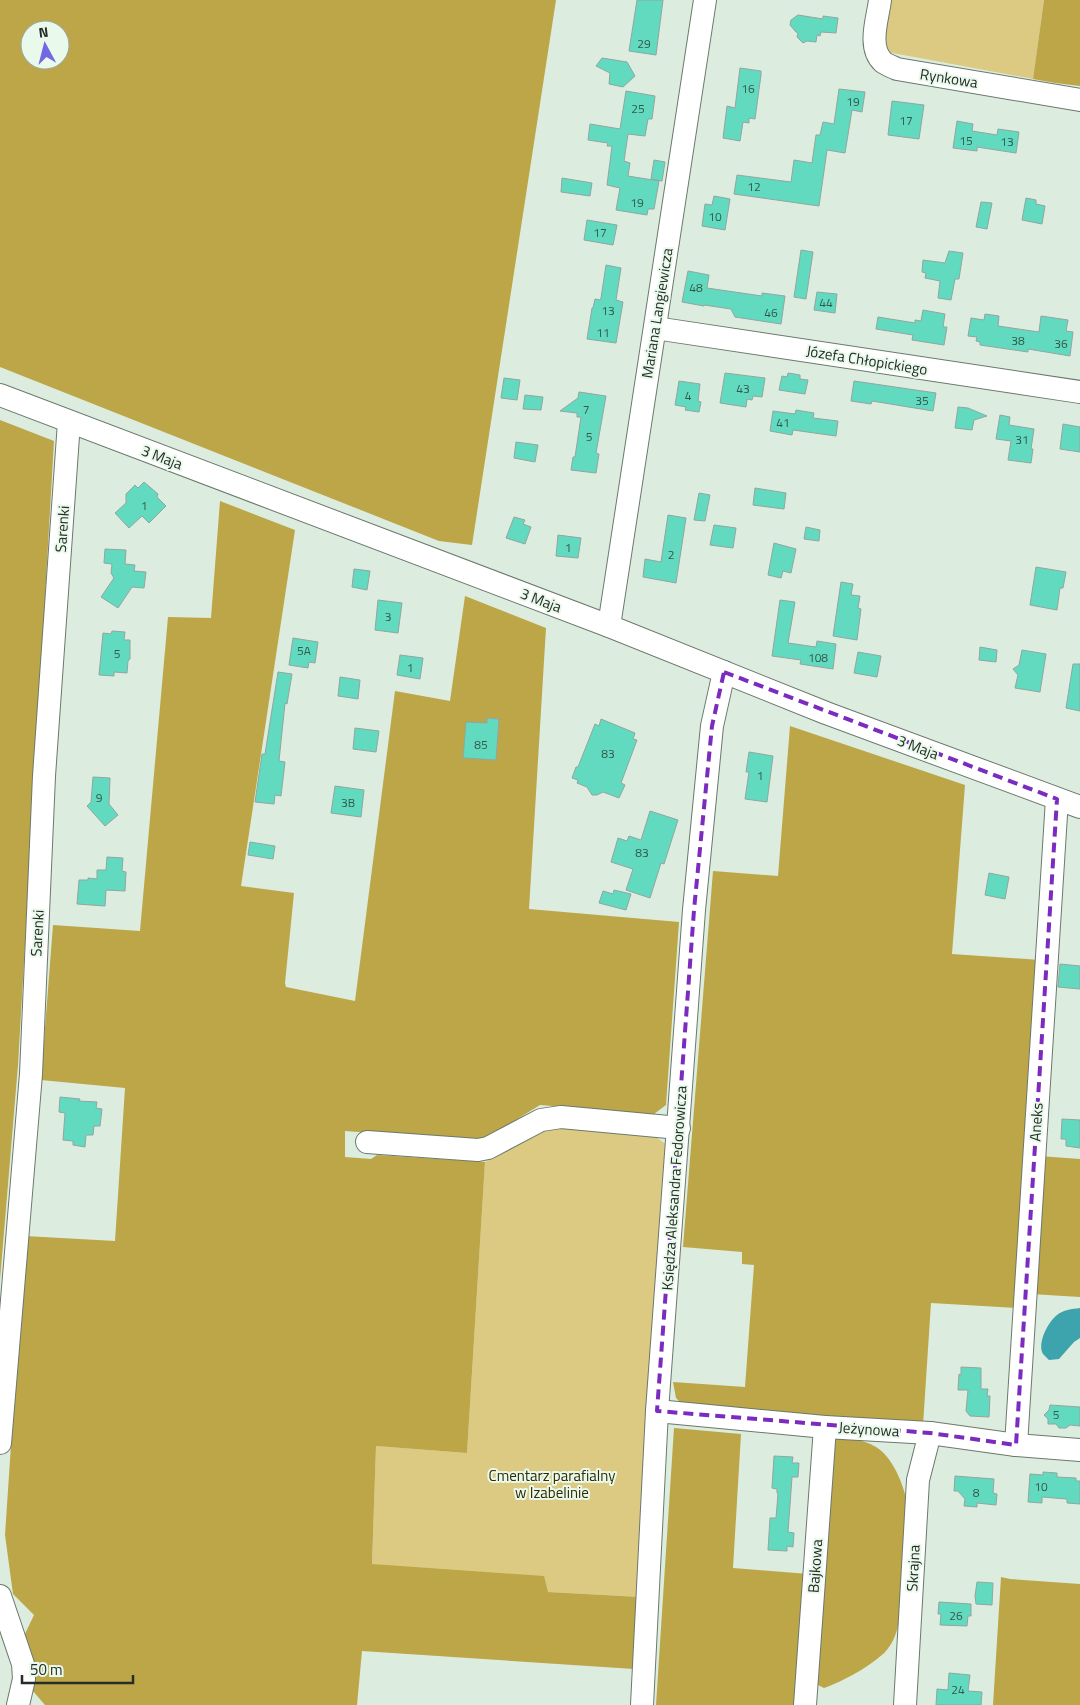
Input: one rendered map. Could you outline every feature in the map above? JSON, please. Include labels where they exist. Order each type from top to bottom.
[{"type":"street","name":"Mariana Langiewicza","points":[[609,626],[705,0]]},
{"type":"street","name":"Rynkowa","points":[[880,0],[874,40],[877,52],[883,62],[897,69],[1080,100]]},
{"type":"street","name":"Józefa Chłopickiego","points":[[655,328],[1080,392]]},
{"type":"street","name":"3 Maja","points":[[0,395],[1080,807]]},
{"type":"street","name":"Sarenki","points":[[0,1443],[30,1092],[44,776],[69,422]]},
{"type":"street","name":"Księdza Aleksandra Fedorowicza","points":[[642,1705],[657,1411],[694,910],[712,726],[724,672]]},
{"type":"street","name":"Aneks","points":[[1016,1445],[1057,799]]},
{"type":"street","points":[[367,1142],[478,1150],[488,1148],[541,1120],[561,1117],[679,1128]]},
{"type":"street","name":"Jeżynowa","points":[[657,1411],[825,1427],[930,1434],[1016,1445],[1080,1450]]},
{"type":"street","name":"Bajkowa","points":[[805,1705],[825,1427]]},
{"type":"street","name":"Skrajna","points":[[905,1705],[918,1480],[930,1434]]},
{"type":"street","points":[[0,1596],[23,1664],[24,1679],[18,1705]]},
{"type":"highlighted area","points":[[724,672],[1057,799],[1016,1445],[930,1433],[657,1411],[694,910],[712,726]]},
{"type":"green space","points":[[887,0],[1044,0],[1033,79],[887,52],[881,37]]},
{"type":"green space","name":"Cmentarz parafialny w Izabelinie","points":[[543,1127],[654,1136],[666,1144],[643,1463],[640,1597],[548,1592],[372,1564],[376,1446],[467,1453],[485,1162]]},
{"type":"shaded area","points":[[0,0],[556,0],[472,545],[439,541],[0,367]]},
{"type":"shaded area","points":[[1044,0],[1080,0],[1080,86],[1033,79]]},
{"type":"shaded area","points":[[0,420],[54,441],[18,1065],[0,1280]]},
{"type":"shaded area","points":[[220,501],[295,530],[241,886],[294,893],[286,987],[355,1001],[395,691],[450,701],[465,596],[546,628],[529,909],[679,922],[666,1105],[654,1114],[540,1105],[482,1141],[345,1131],[345,1157],[371,1159],[377,1155],[485,1162],[467,1453],[376,1446],[372,1564],[544,1576],[548,1592],[640,1597],[634,1669],[362,1651],[357,1705],[45,1705],[32,1690],[23,1638],[34,1615],[13,1594],[5,1535],[25,1236],[115,1241],[125,1088],[41,1080],[53,925],[140,931],[168,617],[211,618]]},
{"type":"shaded area","points":[[790,726],[965,785],[952,954],[1040,960],[1017,1308],[931,1303],[923,1425],[686,1408],[676,1398],[673,1382],[745,1387],[754,1265],[742,1264],[742,1252],[683,1247],[713,871],[778,876]]},
{"type":"shaded area","points":[[1039,1156],[1080,1159],[1080,1297],[1031,1294]]},
{"type":"shaded area","points":[[674,1428],[741,1434],[733,1568],[808,1574],[799,1705],[656,1705]]},
{"type":"shaded area","points":[[832,1436],[866,1442],[883,1452],[894,1467],[903,1486],[908,1513],[900,1616],[895,1635],[886,1651],[880,1656],[848,1677],[824,1688],[814,1683]]},
{"type":"shaded area","points":[[1001,1577],[1080,1584],[1080,1705],[993,1705]]},
{"type":"water","points":[[1080,1308],[1080,1338],[1059,1359],[1049,1360],[1043,1354],[1041,1344],[1047,1328],[1059,1313]]},
{"type":"building","points":[[637,0],[663,0],[656,55],[629,51]]},
{"type":"building","points":[[798,15],[823,19],[823,16],[838,18],[836,33],[821,32],[820,36],[817,35],[816,42],[807,41],[803,43],[797,37],[798,33],[790,25],[791,20]]},
{"type":"building","points":[[602,58],[627,62],[635,76],[623,87],[609,84],[610,73],[596,66]]},
{"type":"building","points":[[740,68],[761,71],[761,75],[755,119],[749,118],[749,123],[743,122],[740,141],[723,138],[727,106],[735,108]]},
{"type":"building","points":[[839,89],[865,92],[862,112],[852,110],[845,153],[827,150],[819,206],[734,194],[737,175],[791,182],[794,160],[812,163],[816,135],[820,135],[823,122],[834,124]]},
{"type":"building","points":[[626,91],[655,96],[652,119],[648,119],[645,136],[628,134],[624,161],[630,163],[628,176],[659,181],[654,209],[648,209],[647,215],[616,210],[620,188],[607,185],[612,146],[607,146],[608,143],[588,140],[590,124],[620,129]]},
{"type":"building","points":[[892,101],[924,105],[919,139],[888,135]]},
{"type":"building","points":[[957,121],[973,124],[972,131],[997,135],[998,129],[1019,132],[1016,153],[977,147],[977,151],[953,148]]},
{"type":"building","points":[[654,160],[665,162],[662,181],[651,179]]},
{"type":"building","points":[[562,178],[592,183],[590,196],[561,192]]},
{"type":"building","points":[[714,196],[730,199],[725,230],[702,226],[705,204],[712,205]]},
{"type":"building","points":[[1026,198],[1036,200],[1036,204],[1045,206],[1042,224],[1022,220]]},
{"type":"building","points":[[981,202],[992,203],[987,229],[976,227]]},
{"type":"building","points":[[587,220],[617,225],[613,245],[584,240]]},
{"type":"building","points":[[801,250],[813,252],[806,299],[794,297]]},
{"type":"building","points":[[949,251],[963,253],[959,279],[955,279],[951,300],[938,298],[940,281],[925,278],[926,273],[922,272],[923,260],[945,263]]},
{"type":"building","points":[[606,265],[621,268],[616,300],[623,302],[616,343],[587,339],[595,299],[600,300],[601,298]]},
{"type":"building","points":[[688,271],[709,275],[707,288],[762,296],[762,293],[785,296],[781,324],[735,317],[731,309],[682,302]]},
{"type":"building","points":[[817,292],[837,294],[835,313],[814,310]]},
{"type":"building","points":[[923,310],[945,314],[943,327],[947,327],[944,345],[912,340],[913,335],[876,329],[878,317],[915,323],[915,320],[921,321]]},
{"type":"building","points":[[985,314],[999,316],[998,326],[1039,332],[1041,316],[1068,320],[1066,331],[1073,332],[1070,356],[1028,349],[1028,352],[980,345],[980,342],[976,341],[977,337],[968,336],[971,318],[984,320]]},
{"type":"building","points":[[725,373],[765,378],[762,397],[753,396],[752,400],[747,399],[746,407],[720,403]]},
{"type":"building","points":[[788,373],[800,375],[800,379],[808,380],[805,394],[779,390],[782,376],[787,377]]},
{"type":"building","points":[[504,378],[520,380],[517,400],[501,398]]},
{"type":"building","points":[[679,381],[700,384],[698,401],[701,402],[699,412],[685,410],[686,407],[675,405]]},
{"type":"building","points":[[854,381],[936,393],[933,411],[872,401],[871,404],[851,401]]},
{"type":"building","points":[[579,392],[606,396],[596,453],[599,454],[596,473],[571,470],[573,457],[575,457],[581,417],[577,417],[577,413],[560,411],[578,398]]},
{"type":"building","points":[[525,395],[543,397],[541,410],[523,409]]},
{"type":"building","points":[[958,407],[968,408],[987,416],[974,420],[972,430],[955,428]]},
{"type":"building","points":[[796,410],[814,413],[813,418],[838,421],[836,436],[793,430],[792,435],[770,431],[773,411],[795,414]]},
{"type":"building","points":[[1000,415],[1010,417],[1009,425],[1034,429],[1031,463],[1008,460],[1011,441],[996,439]]},
{"type":"building","points":[[1063,424],[1080,427],[1080,452],[1060,449]]},
{"type":"building","points":[[516,442],[538,445],[535,462],[514,458]]},
{"type":"building","points":[[144,482],[158,494],[157,497],[166,506],[149,523],[142,516],[129,528],[115,513],[126,503],[126,494],[135,485],[138,488]]},
{"type":"building","points":[[755,488],[786,493],[784,509],[753,505]]},
{"type":"building","points":[[699,493],[710,495],[705,521],[694,520]]},
{"type":"building","points":[[668,515],[686,518],[676,583],[643,577],[645,559],[661,562]]},
{"type":"building","points":[[514,517],[525,520],[523,524],[531,527],[525,544],[506,538]]},
{"type":"building","points":[[714,525],[736,528],[733,548],[710,545]]},
{"type":"building","points":[[806,527],[820,530],[819,541],[804,539]]},
{"type":"building","points":[[558,535],[581,538],[578,558],[556,556]]},
{"type":"building","points":[[774,543],[796,549],[791,573],[783,571],[781,578],[768,575]]},
{"type":"building","points":[[105,549],[126,550],[125,564],[135,565],[134,571],[146,572],[144,588],[132,587],[118,608],[101,597],[114,578],[111,573],[112,564],[104,563]]},
{"type":"building","points":[[1036,567],[1066,572],[1063,588],[1060,588],[1057,610],[1030,605]]},
{"type":"building","points":[[354,569],[370,571],[367,590],[352,587]]},
{"type":"building","points":[[841,582],[853,584],[851,595],[860,596],[858,608],[861,609],[857,640],[833,636]]},
{"type":"building","points":[[378,600],[402,603],[398,633],[375,630]]},
{"type":"building","points":[[780,600],[795,602],[788,643],[816,647],[817,641],[836,644],[833,669],[800,664],[801,660],[772,656]]},
{"type":"building","points":[[112,631],[125,632],[124,640],[130,640],[130,659],[128,661],[127,673],[114,672],[114,676],[99,675],[103,633],[111,634]]},
{"type":"building","points":[[293,638],[318,642],[315,663],[309,662],[308,668],[289,665]]},
{"type":"building","points":[[980,647],[997,650],[996,662],[979,660]]},
{"type":"building","points":[[1022,650],[1046,654],[1040,692],[1015,688],[1018,675],[1013,669],[1019,665]]},
{"type":"building","points":[[858,652],[881,656],[877,677],[854,673]]},
{"type":"building","points":[[400,655],[423,658],[420,679],[397,675]]},
{"type":"building","points":[[1073,664],[1080,664],[1080,711],[1066,708]]},
{"type":"building","points":[[278,672],[292,674],[287,704],[285,703],[279,761],[285,762],[281,796],[275,795],[274,804],[255,802]]},
{"type":"building","points":[[340,677],[360,680],[358,699],[338,696]]},
{"type":"building","points":[[487,718],[499,719],[496,760],[463,758],[466,722],[487,723]]},
{"type":"building","points":[[601,719],[635,733],[633,739],[637,740],[621,783],[625,785],[619,798],[603,792],[592,795],[587,787],[577,783],[578,780],[572,778],[595,724],[599,726]]},
{"type":"building","points":[[355,728],[379,731],[376,752],[353,749]]},
{"type":"building","points":[[749,752],[773,756],[767,802],[745,799],[749,772],[746,772]]},
{"type":"building","points":[[93,777],[110,778],[109,804],[118,815],[105,826],[87,806],[91,802]]},
{"type":"building","points":[[335,786],[364,790],[361,817],[331,813]]},
{"type":"building","points":[[650,811],[678,820],[664,864],[661,863],[650,898],[626,890],[633,869],[611,862],[618,838],[627,841],[629,836],[641,840]]},
{"type":"building","points":[[250,842],[275,846],[273,859],[248,855]]},
{"type":"building","points":[[107,857],[123,858],[122,871],[126,872],[125,891],[106,890],[105,906],[77,904],[79,880],[97,879],[97,870],[106,870]]},
{"type":"building","points":[[989,873],[1009,877],[1005,899],[985,895]]},
{"type":"building","points":[[614,890],[631,894],[626,910],[599,903],[603,891],[613,894]]},
{"type":"building","points":[[1060,964],[1080,966],[1080,989],[1058,987]]},
{"type":"building","points":[[60,1097],[97,1102],[96,1108],[102,1109],[100,1126],[94,1126],[93,1135],[86,1135],[85,1147],[73,1145],[73,1141],[63,1140],[65,1113],[59,1112]]},
{"type":"building","points":[[1062,1119],[1080,1120],[1080,1148],[1066,1146],[1066,1139],[1061,1139]]},
{"type":"building","points":[[961,1367],[981,1368],[981,1389],[988,1389],[987,1396],[990,1396],[989,1417],[970,1416],[966,1411],[968,1390],[958,1390]]},
{"type":"building","points":[[1050,1405],[1080,1407],[1080,1426],[1070,1425],[1066,1428],[1059,1428],[1056,1424],[1048,1424],[1048,1419],[1044,1415],[1049,1410]]},
{"type":"building","points":[[774,1456],[793,1457],[792,1463],[799,1463],[798,1477],[792,1477],[788,1532],[794,1533],[793,1547],[787,1546],[787,1551],[768,1550],[770,1518],[776,1518],[778,1494],[777,1489],[772,1488]]},
{"type":"building","points":[[1043,1472],[1057,1473],[1057,1477],[1076,1478],[1076,1481],[1080,1481],[1080,1504],[1067,1503],[1067,1499],[1042,1497],[1042,1503],[1028,1502],[1030,1474],[1043,1475]]},
{"type":"building","points":[[955,1476],[994,1479],[993,1493],[997,1494],[996,1505],[977,1503],[977,1507],[964,1506],[965,1499],[958,1491],[954,1491]]},
{"type":"building","points":[[977,1582],[993,1583],[992,1605],[976,1604]]},
{"type":"building","points":[[939,1602],[971,1604],[971,1616],[968,1616],[967,1626],[940,1625],[941,1614],[938,1614]]},
{"type":"building","points":[[949,1673],[970,1675],[968,1691],[982,1692],[981,1705],[936,1705],[937,1689],[948,1690]]}]
